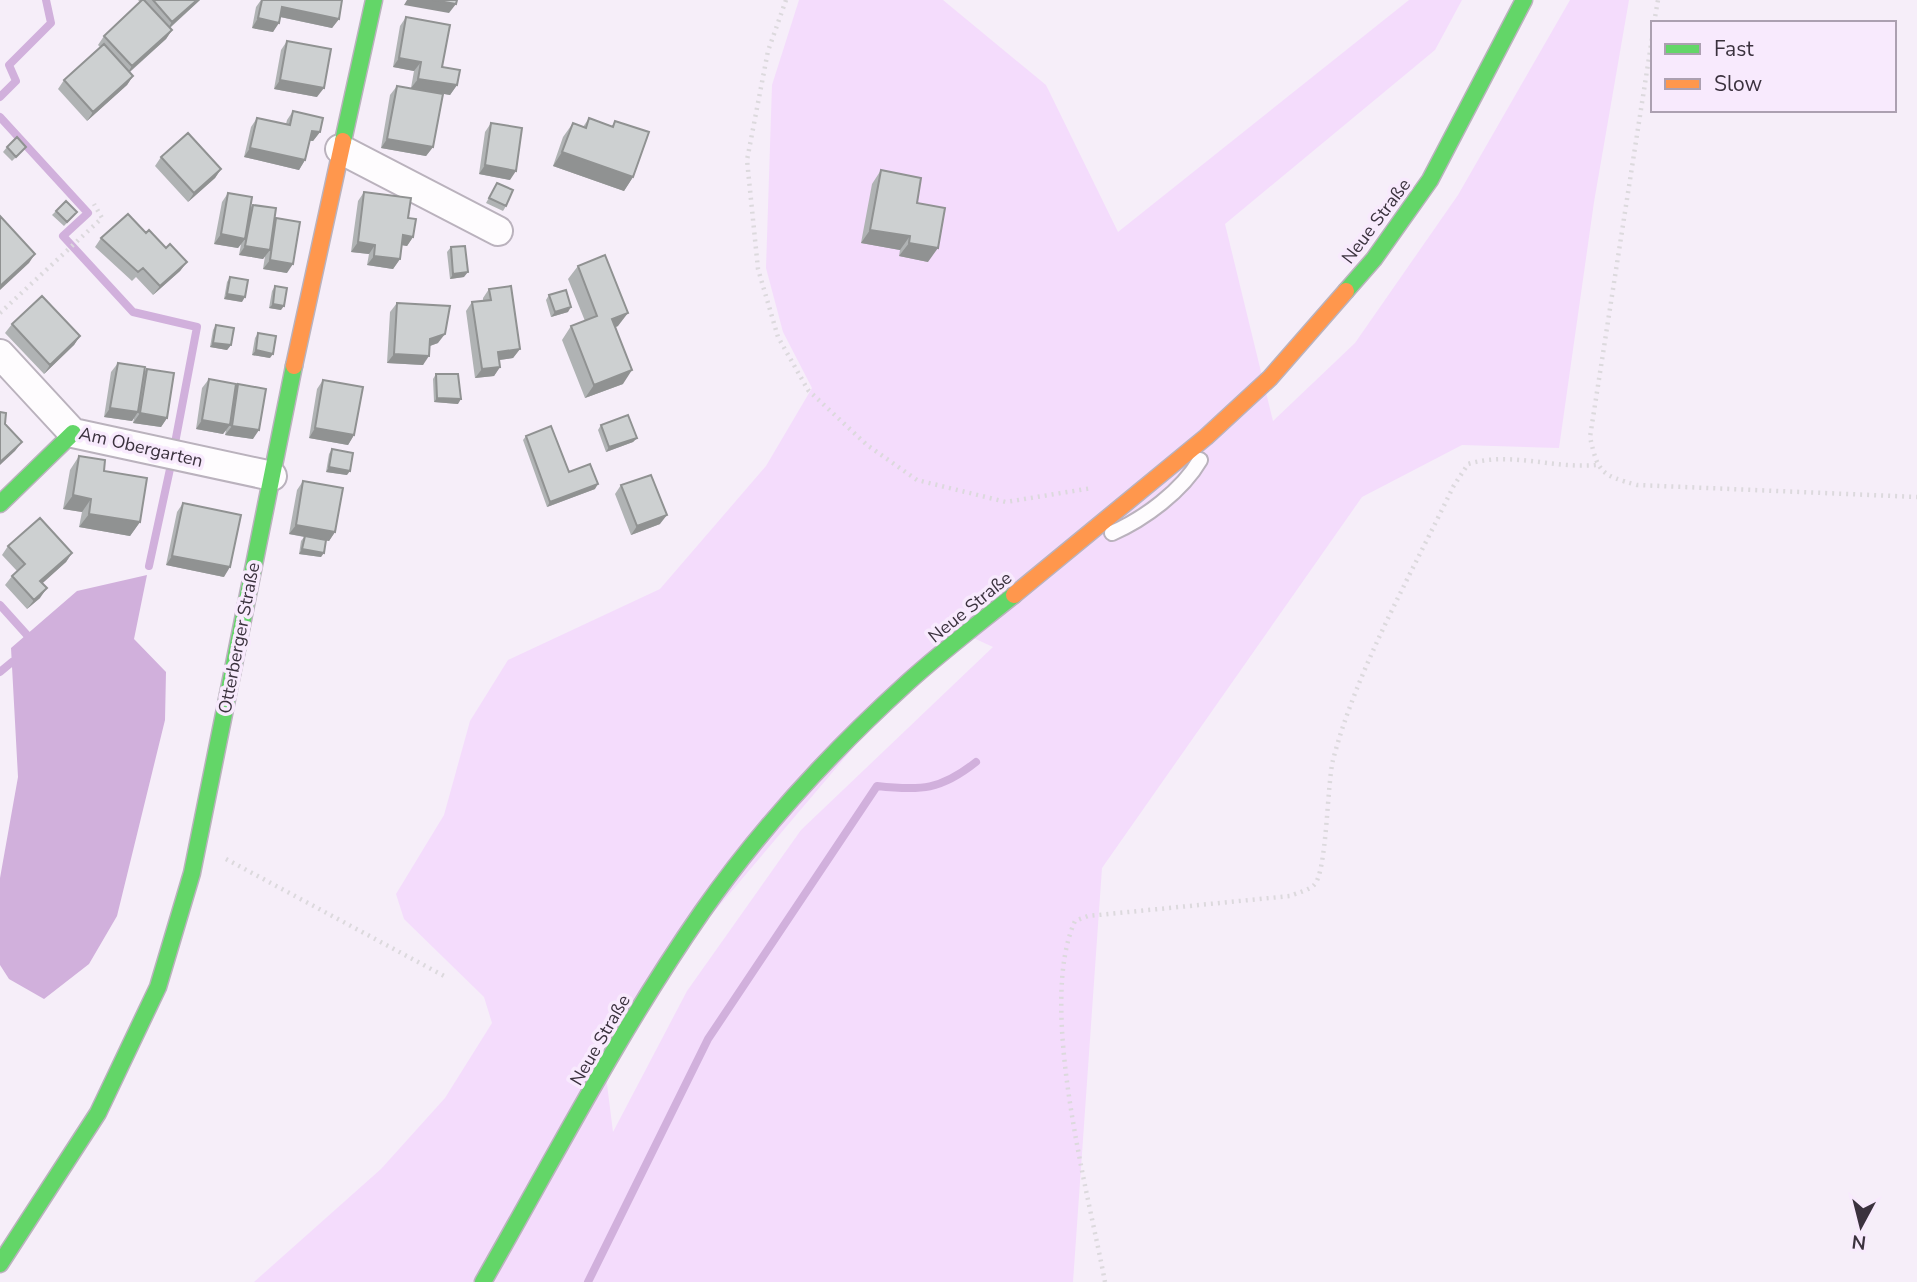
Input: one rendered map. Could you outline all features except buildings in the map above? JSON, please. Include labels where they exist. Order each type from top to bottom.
[{"type":"main road","name":"Otterberger Straße","points":[[0,1264],[98,1113],[158,987],[192,873],[340,149],[374,0]]},
{"type":"main road","name":"Neue Straße","points":[[483,1282],[646,998],[703,911],[762,835],[832,756],[907,683],[1129,502],[1224,421],[1270,377],[1374,259],[1430,180],[1524,0]]},
{"type":"main road","points":[[0,504],[73,433]]},
{"type":"street","points":[[340,149],[498,231]]},
{"type":"street","name":"Am Obergarten","points":[[0,354],[73,433],[272,476]]},
{"type":"lane","points":[[1063,556],[1135,523],[1193,473],[1224,421]]},
{"type":"lane","points":[[1067,532],[1129,502]]},
{"type":"lane","points":[[970,631],[1001,585]]},
{"type":"path","points":[[786,0],[768,51],[747,160],[758,269],[778,337],[808,390],[867,445],[917,480],[1006,502],[1096,487]]},
{"type":"path","points":[[1654,21],[1658,0]]},
{"type":"path","points":[[1651,45],[1590,437],[1596,465],[1612,478],[1637,485],[1917,497]]},
{"type":"path","points":[[0,313],[103,218],[94,204]]},
{"type":"path","points":[[1105,1282],[1073,1127],[1062,1023],[1065,942],[1075,921],[1088,915],[1290,895],[1314,885],[1323,868],[1324,820],[1333,761],[1354,695],[1453,487],[1468,464],[1492,457],[1571,467],[1596,465]]},
{"type":"path","points":[[198,844],[446,977]]},
{"type":"shaded area","points":[[799,0],[943,0],[1046,85],[1118,232],[1409,0],[1462,0],[1435,50],[1225,224],[1273,421],[1355,343],[1458,195],[1570,0],[1629,0],[1594,202],[1559,448],[1462,445],[1362,497],[1102,868],[1073,1282],[254,1282],[381,1169],[445,1098],[492,1023],[484,997],[404,919],[396,894],[444,815],[470,721],[508,660],[660,589],[766,466],[812,388],[783,332],[766,268],[772,85]],"holes":[[[954,629],[993,647],[801,830],[687,991],[613,1132],[602,1044]]]},
{"type":"shaded area","points":[[147,575],[134,639],[166,672],[165,720],[117,916],[89,964],[44,999],[9,979],[0,965],[0,878],[18,777],[11,648],[77,591]]},
{"type":"waterway","points":[[0,97],[16,81],[9,65],[51,23],[46,0]]},
{"type":"waterway","points":[[0,117],[88,213],[63,236],[133,312],[197,327],[175,443]]},
{"type":"waterway","points":[[149,566],[170,469]]},
{"type":"waterway","points":[[0,605],[27,635]]},
{"type":"waterway","points":[[0,672],[12,662]]},
{"type":"waterway","points":[[588,1282],[708,1039],[877,786],[930,786],[952,778],[976,762]]},
{"type":"traffic: fast","points":[[343,141],[374,0]]},
{"type":"traffic: fast","points":[[1346,291],[1374,259],[1430,180],[1524,0]]},
{"type":"traffic: fast","points":[[0,1264],[98,1113],[158,987],[192,873],[294,366]]},
{"type":"traffic: fast","points":[[0,504],[73,433]]},
{"type":"traffic: fast","points":[[483,1282],[615,1048],[724,881],[798,792],[851,736],[920,672],[1014,595]]},
{"type":"traffic: slow","points":[[294,366],[343,141]]},
{"type":"traffic: slow","points":[[1014,595],[1206,437],[1270,378],[1346,291]]}]
